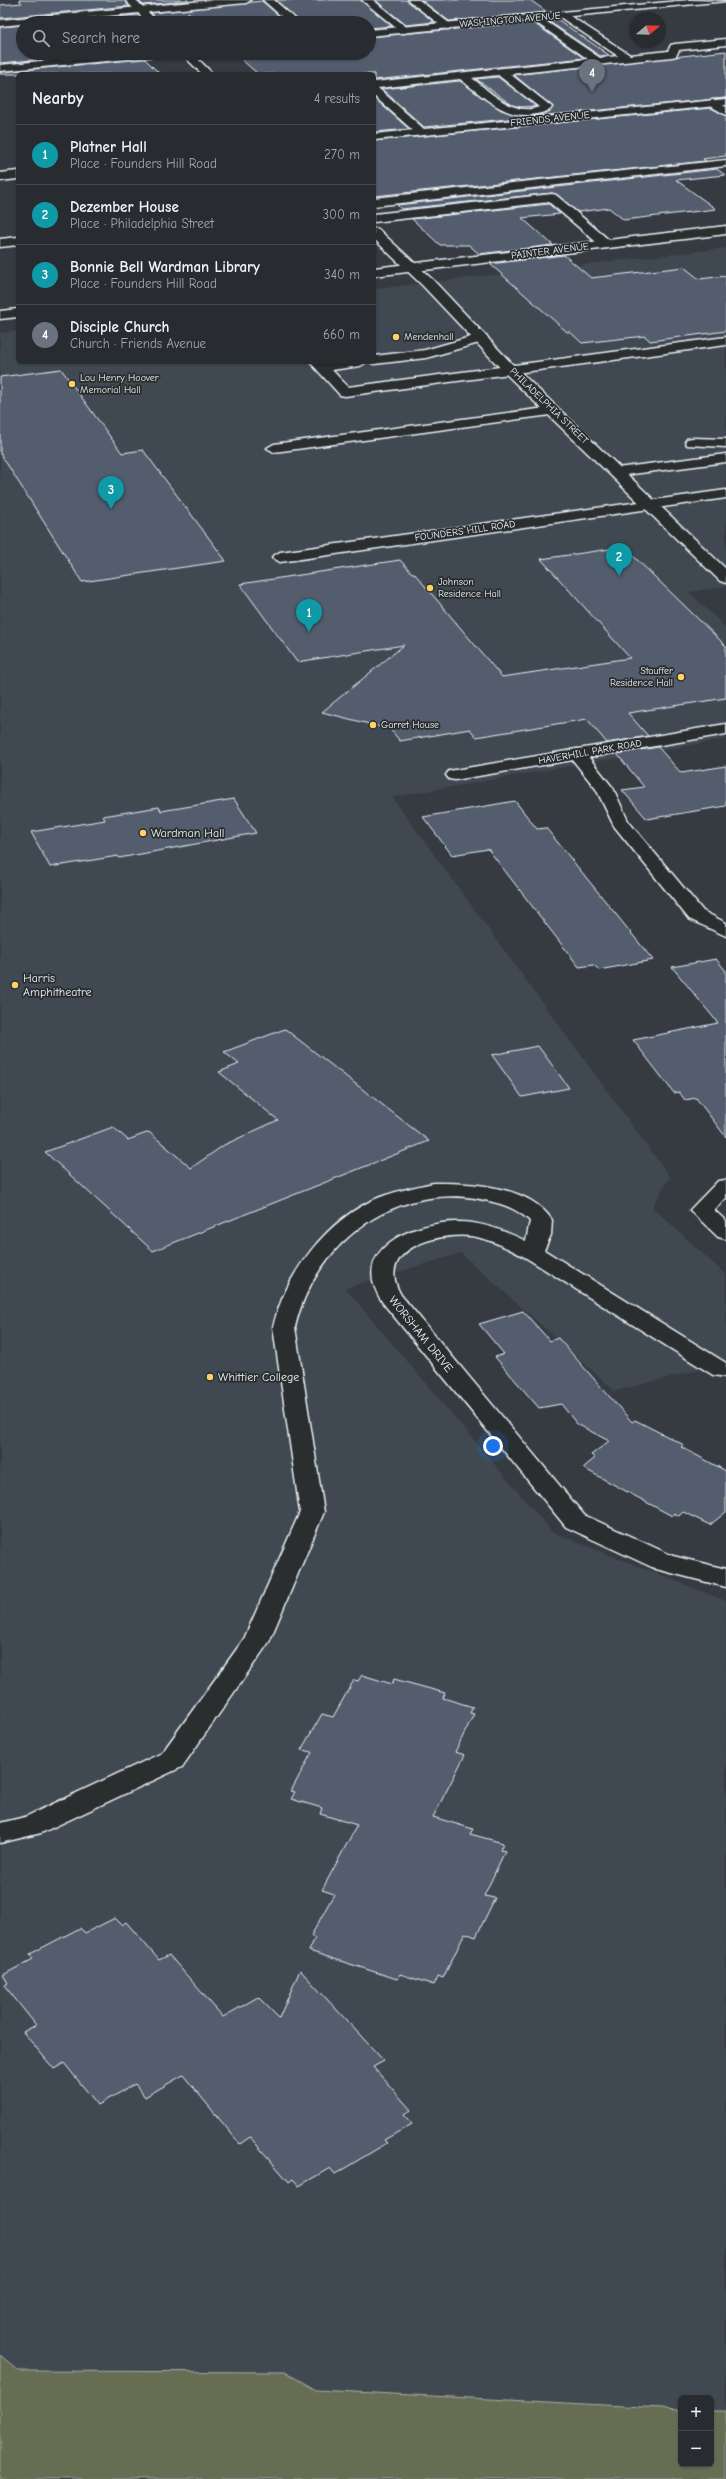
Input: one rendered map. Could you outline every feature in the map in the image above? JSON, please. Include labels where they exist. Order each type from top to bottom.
[{"type":"street","points":[[130,0],[146,16]]},
{"type":"street","points":[[70,16],[246,0]]},
{"type":"street","points":[[268,0],[287,16]]},
{"type":"street","points":[[367,0],[405,30]]},
{"type":"street","points":[[414,0],[448,26]]},
{"type":"street","name":"WASHINGTON AVENUE","points":[[376,32],[722,0]]},
{"type":"street","points":[[564,15],[629,59]]},
{"type":"street","points":[[535,18],[598,62]]},
{"type":"street","points":[[0,22],[16,21]]},
{"type":"street","points":[[376,85],[672,54],[675,47],[726,42]]},
{"type":"street","points":[[0,68],[84,60]]},
{"type":"street","points":[[193,60],[206,72]]},
{"type":"street","points":[[463,76],[509,110],[530,112],[546,108],[546,106],[500,72]]},
{"type":"street","points":[[376,92],[421,132]]},
{"type":"street","name":"FRIENDS AVENUE","points":[[376,137],[726,102]]},
{"type":"street","points":[[713,103],[726,112]]},
{"type":"street","points":[[376,202],[726,163]]},
{"type":"street","points":[[0,177],[16,175]]},
{"type":"street","points":[[376,218],[552,198],[606,244]]},
{"type":"street","name":"PAINTER AVENUE","points":[[376,272],[726,230]]},
{"type":"street","name":"PHILADELPHIA STREET","points":[[376,234],[481,338],[511,371],[726,578]]},
{"type":"street","points":[[0,243],[16,241]]},
{"type":"street","points":[[0,316],[16,313]]},
{"type":"street","points":[[376,360],[426,354],[481,338]]},
{"type":"street","points":[[320,364],[345,392],[511,371],[726,341]]},
{"type":"street","points":[[274,448],[553,411]]},
{"type":"street","points":[[692,442],[726,443]]},
{"type":"street","points":[[617,472],[726,458]]},
{"type":"street","name":"FOUNDERS HILL ROAD","points":[[280,556],[726,494]]},
{"type":"street","name":"HAVERHILL PARK ROAD","points":[[455,775],[726,729]]},
{"type":"street","points":[[577,754],[604,788],[620,822],[696,915],[726,930]]},
{"type":"street","points":[[726,1186],[701,1210],[726,1232]]},
{"type":"street","points":[[0,1833],[31,1826],[172,1760],[256,1642],[312,1512],[284,1327],[288,1305],[319,1255],[336,1236],[358,1216],[400,1198],[447,1188],[466,1189],[517,1202],[531,1209],[541,1220],[540,1235],[532,1252]]},
{"type":"street","name":"WORSHAM DRIVE","points":[[726,1370],[721,1370],[532,1252],[483,1232],[456,1228],[432,1231],[396,1248],[384,1260],[381,1272],[383,1286],[575,1521],[665,1563],[726,1578]]},
{"type":"shaded area","name":"Whittier College","points":[[726,248],[726,586],[689,592],[726,628],[726,739],[392,797],[670,1177],[652,1207],[726,1275],[726,1363],[615,1391],[461,1253],[345,1288],[552,1532],[726,1601],[726,2479],[0,2479],[0,333],[16,331],[16,364],[376,364],[376,289]]},
{"type":"green space","points":[[0,2355],[19,2371],[285,2372],[316,2390],[678,2409],[678,2467],[714,2467],[714,2411],[726,2411],[726,2479],[0,2479]]},
{"type":"building","points":[[19,0],[124,0],[129,6],[0,18],[0,5],[22,3]]},
{"type":"building","points":[[138,0],[188,0],[188,1],[143,5]]},
{"type":"building","points":[[276,0],[361,0],[392,26],[376,27],[376,16],[293,16]]},
{"type":"building","points":[[375,0],[407,0],[434,22],[406,25]]},
{"type":"building","points":[[421,0],[530,0],[547,12],[449,21]]},
{"type":"building","points":[[262,1],[279,16],[193,16],[188,12],[188,16],[154,16],[151,13]]},
{"type":"building","points":[[557,19],[609,55],[600,56],[547,20]]},
{"type":"building","points":[[532,22],[584,58],[376,80],[376,72],[256,72],[242,60],[376,60],[376,36]]},
{"type":"building","points":[[16,26],[16,60],[32,60],[0,63],[0,27]]},
{"type":"building","points":[[726,51],[726,98],[424,127],[382,89],[460,81],[501,110],[524,116],[537,116],[550,111],[553,107],[514,75]]},
{"type":"building","points":[[146,60],[158,72],[16,72],[16,74],[0,74],[0,72]]},
{"type":"building","points":[[498,77],[536,106],[521,107],[512,105],[476,79]]},
{"type":"building","points":[[376,100],[409,129],[376,132]]},
{"type":"building","points":[[711,108],[726,116],[726,156],[703,159],[706,161],[376,196],[376,141]]},
{"type":"building","points":[[717,169],[725,175],[676,180],[716,209],[624,220],[609,208],[578,212],[552,193],[401,209],[397,205]]},
{"type":"building","points":[[549,204],[560,214],[522,218],[553,245],[479,254],[469,245],[440,245],[412,219]]},
{"type":"building","points":[[564,255],[591,278],[684,267],[699,279],[726,276],[726,331],[650,341],[645,336],[582,343],[570,332],[567,332],[490,264]]},
{"type":"building","points":[[61,369],[122,453],[143,450],[226,561],[82,582],[0,453],[0,377]]},
{"type":"building","points":[[624,547],[726,646],[726,698],[628,713],[648,736],[607,743],[587,719],[476,737],[470,729],[400,741],[385,723],[381,727],[322,712],[404,645],[297,662],[240,584],[400,560],[412,573],[414,573],[502,677],[630,658],[541,559]]},
{"type":"building","points":[[658,747],[681,773],[726,766],[726,806],[647,819],[622,790],[644,787],[617,754]]},
{"type":"building","name":"Wardman Hall","points":[[234,799],[256,833],[119,858],[118,856],[50,867],[31,832],[105,820],[103,816],[159,807],[161,811]]},
{"type":"building","points":[[515,801],[537,829],[546,828],[653,960],[599,970],[594,965],[579,967],[488,849],[452,855],[423,817]]},
{"type":"building","points":[[716,959],[726,971],[726,1137],[696,1098],[685,1100],[679,1092],[674,1093],[633,1040],[718,1023],[672,967]]},
{"type":"building","points":[[285,1029],[429,1141],[153,1251],[45,1152],[113,1127],[128,1140],[149,1132],[191,1168],[224,1145],[278,1120],[219,1072],[239,1064],[224,1052]]},
{"type":"building","points":[[538,1046],[569,1088],[522,1097],[492,1055]]},
{"type":"building","points":[[523,1311],[550,1341],[558,1338],[632,1422],[635,1420],[684,1445],[681,1447],[726,1471],[726,1512],[710,1525],[683,1512],[679,1516],[674,1513],[672,1516],[583,1468],[595,1458],[591,1455],[609,1441],[577,1424],[561,1404],[539,1408],[495,1357],[504,1354],[479,1324]]},
{"type":"building","points":[[362,1675],[392,1684],[394,1679],[445,1693],[443,1698],[473,1707],[470,1713],[474,1714],[455,1752],[465,1755],[433,1817],[473,1829],[470,1834],[503,1843],[500,1850],[505,1851],[484,1896],[495,1898],[476,1937],[465,1933],[443,1978],[438,1976],[434,1985],[400,1974],[397,1979],[309,1951],[315,1938],[311,1936],[334,1894],[322,1890],[357,1825],[320,1814],[322,1808],[291,1799],[295,1792],[291,1791],[312,1752],[301,1750],[322,1714],[333,1717],[354,1680],[358,1681]]},
{"type":"building","points":[[115,1918],[122,1925],[126,1922],[159,1960],[169,1955],[223,2017],[258,1997],[279,2018],[300,1970],[384,2061],[373,2067],[411,2110],[404,2115],[412,2124],[384,2140],[387,2143],[335,2174],[330,2168],[299,2186],[293,2179],[289,2182],[250,2137],[240,2144],[183,2075],[145,2097],[135,2084],[98,2105],[64,2063],[54,2069],[23,2032],[36,2025],[4,1985],[8,1983],[3,1975],[33,1959],[30,1954],[80,1928],[85,1933]]},
{"type":"place","name":"Disciple Church","points":[[592,92]]},
{"type":"place","name":"Mendenhall","points":[[396,337]]},
{"type":"place","name":"Lou Henry Hoover Memorial Hall","points":[[72,384]]},
{"type":"place","name":"Bonnie Bell Wardman Library","points":[[111,509]]},
{"type":"place","name":"Dezember House","points":[[619,576]]},
{"type":"place","name":"Johnson Residence Hall","points":[[430,588]]},
{"type":"place","name":"Platner Hall","points":[[309,632]]},
{"type":"place","name":"Stauffer Residence Hall","points":[[681,677]]},
{"type":"place","name":"Garret House","points":[[373,725]]},
{"type":"place","name":"Wardman Hall","points":[[143,833]]},
{"type":"place","name":"Harris Amphitheatre","points":[[15,985]]},
{"type":"place","name":"Whittier College","points":[[210,1377]]}]
